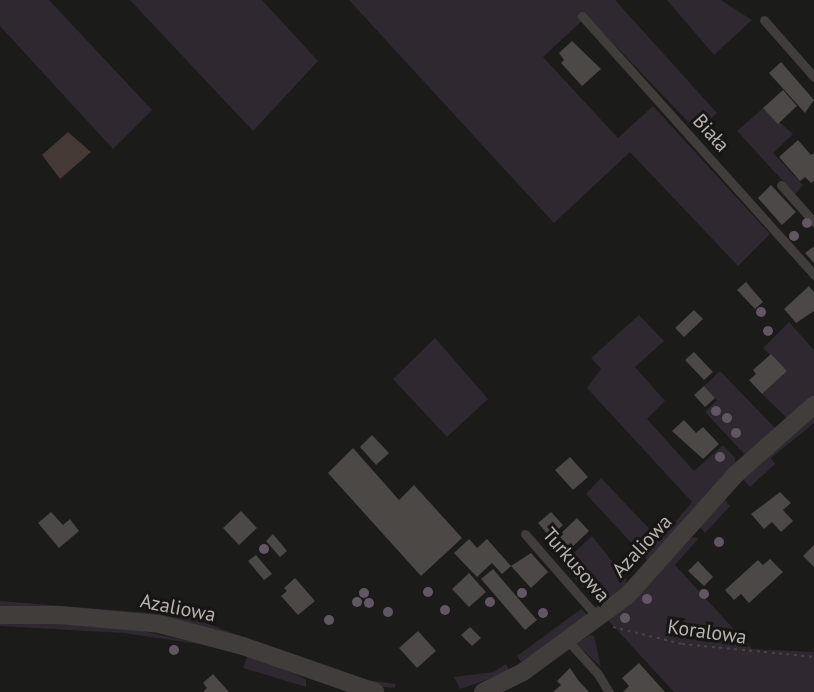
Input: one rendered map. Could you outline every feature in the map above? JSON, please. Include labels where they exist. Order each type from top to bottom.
[{"type":"street","name":"Azaliowa","points":[[483,692],[508,681],[600,620],[655,569],[735,475],[814,405]]},
{"type":"street","name":"Azaliowa","points":[[0,615],[59,615],[169,626],[243,646],[375,692]]},
{"type":"lane","name":"Biała","points":[[582,16],[814,275]]},
{"type":"lane","points":[[764,20],[814,77]]},
{"type":"lane","points":[[781,185],[814,222]]},
{"type":"lane","name":"Turkusowa","points":[[525,534],[600,620]]},
{"type":"lane","points":[[568,641],[598,674],[609,692]]},
{"type":"path","name":"Koralowa","points":[[600,620],[621,631],[682,644],[814,657]]},
{"type":"shaded area","points":[[0,0],[49,0],[152,110],[113,149],[0,26]]},
{"type":"shaded area","points":[[130,0],[262,0],[318,61],[253,131]]},
{"type":"shaded area","points":[[349,0],[615,0],[717,113],[697,131],[587,16],[543,57],[618,138],[653,106],[770,234],[738,266],[630,152],[554,223]]},
{"type":"shaded area","points":[[667,0],[721,0],[752,20],[714,55]]},
{"type":"shaded area","points":[[763,108],[793,134],[773,153],[803,185],[795,194],[737,131]]},
{"type":"shaded area","points":[[68,132],[91,152],[60,179],[42,155]]},
{"type":"shaded area","points":[[639,315],[664,341],[635,367],[665,401],[647,419],[694,471],[723,445],[735,458],[736,466],[650,563],[586,494],[601,478],[660,540],[692,502],[587,388],[601,369],[591,358]]},
{"type":"shaded area","points":[[789,322],[814,350],[814,397],[788,419],[762,394],[787,371],[763,348]]},
{"type":"shaded area","points":[[435,338],[488,399],[447,437],[393,379]]},
{"type":"shaded area","points":[[720,371],[776,429],[746,456],[705,412],[717,400],[704,386]]},
{"type":"shaded area","points":[[814,414],[814,423],[771,458],[775,464],[750,487],[742,478]]},
{"type":"shaded area","points":[[723,497],[730,506],[705,533],[699,526]]},
{"type":"shaded area","points":[[592,536],[626,579],[627,586],[606,606],[598,604],[562,564]]},
{"type":"shaded area","points":[[689,538],[698,539],[675,565],[752,649],[814,652],[814,692],[674,692],[608,620]]},
{"type":"shaded area","points":[[0,601],[187,616],[353,678],[395,684],[395,688],[373,686],[268,649],[0,608]]},
{"type":"shaded area","points":[[581,609],[590,617],[521,662],[517,656]]},
{"type":"shaded area","points":[[0,619],[133,629],[206,645],[123,633],[0,626]]},
{"type":"shaded area","points":[[590,635],[594,636],[601,667],[576,644]]},
{"type":"shaded area","points":[[248,655],[298,675],[306,680],[306,687],[243,668]]},
{"type":"shaded area","points":[[506,664],[510,672],[460,689],[454,677],[494,672]]},
{"type":"building","points":[[572,41],[601,69],[582,86],[561,63],[564,60],[559,53]]},
{"type":"building","points":[[781,62],[814,100],[805,113],[769,73]]},
{"type":"building","points":[[783,90],[797,106],[778,124],[763,108]]},
{"type":"building","points":[[798,140],[811,155],[814,153],[814,181],[811,183],[805,177],[800,181],[779,157]]},
{"type":"building","points":[[771,185],[796,212],[782,225],[758,198]]},
{"type":"building","points":[[814,248],[814,263],[805,253]]},
{"type":"building","points":[[746,282],[763,302],[755,309],[737,290]]},
{"type":"building","points":[[809,286],[814,292],[814,311],[796,323],[784,309]]},
{"type":"building","points":[[694,310],[703,319],[684,337],[675,328]]},
{"type":"building","points":[[694,352],[713,372],[704,380],[685,360]]},
{"type":"building","points":[[771,354],[787,371],[762,394],[749,380],[756,374],[753,370]]},
{"type":"building","points":[[704,386],[715,398],[705,407],[694,395]]},
{"type":"building","points":[[684,420],[696,433],[703,427],[719,444],[703,459],[672,431]]},
{"type":"building","points":[[372,435],[389,453],[376,465],[360,447]]},
{"type":"building","points":[[353,448],[399,500],[414,485],[462,538],[421,576],[328,473]]},
{"type":"building","points":[[570,457],[588,477],[573,490],[555,470]]},
{"type":"building","points":[[780,492],[791,503],[783,510],[793,521],[781,532],[772,522],[764,529],[751,514]]},
{"type":"building","points":[[241,511],[257,528],[239,545],[223,528]]},
{"type":"building","points":[[51,512],[63,525],[70,519],[79,531],[59,548],[38,523]]},
{"type":"building","points":[[551,512],[563,525],[550,537],[538,523]]},
{"type":"building","points":[[577,518],[589,531],[568,551],[556,538]]},
{"type":"building","points":[[273,534],[287,551],[280,557],[266,541]]},
{"type":"building","points":[[469,539],[477,548],[487,539],[511,566],[502,574],[492,563],[477,577],[454,553]]},
{"type":"building","points":[[814,545],[814,567],[803,556]]},
{"type":"building","points":[[531,553],[548,572],[531,588],[511,566]]},
{"type":"building","points":[[256,555],[272,574],[264,580],[248,561]]},
{"type":"building","points":[[770,559],[783,572],[749,603],[741,594],[734,600],[725,590],[758,560],[763,565]]},
{"type":"building","points":[[698,561],[713,577],[704,586],[688,571]]},
{"type":"building","points":[[493,569],[537,620],[525,630],[481,579]]},
{"type":"building","points":[[469,573],[486,592],[469,607],[452,589]]},
{"type":"building","points":[[295,578],[315,601],[298,615],[281,596],[287,591],[284,588]]},
{"type":"building","points":[[470,627],[481,638],[472,646],[461,635]]},
{"type":"building","points":[[418,631],[436,651],[417,668],[399,648]]},
{"type":"building","points":[[639,663],[665,692],[623,692],[629,686],[622,678]]},
{"type":"building","points":[[570,668],[589,692],[553,692],[561,685],[557,681]]},
{"type":"building","points":[[213,674],[229,692],[203,692],[207,688],[203,683]]}]
